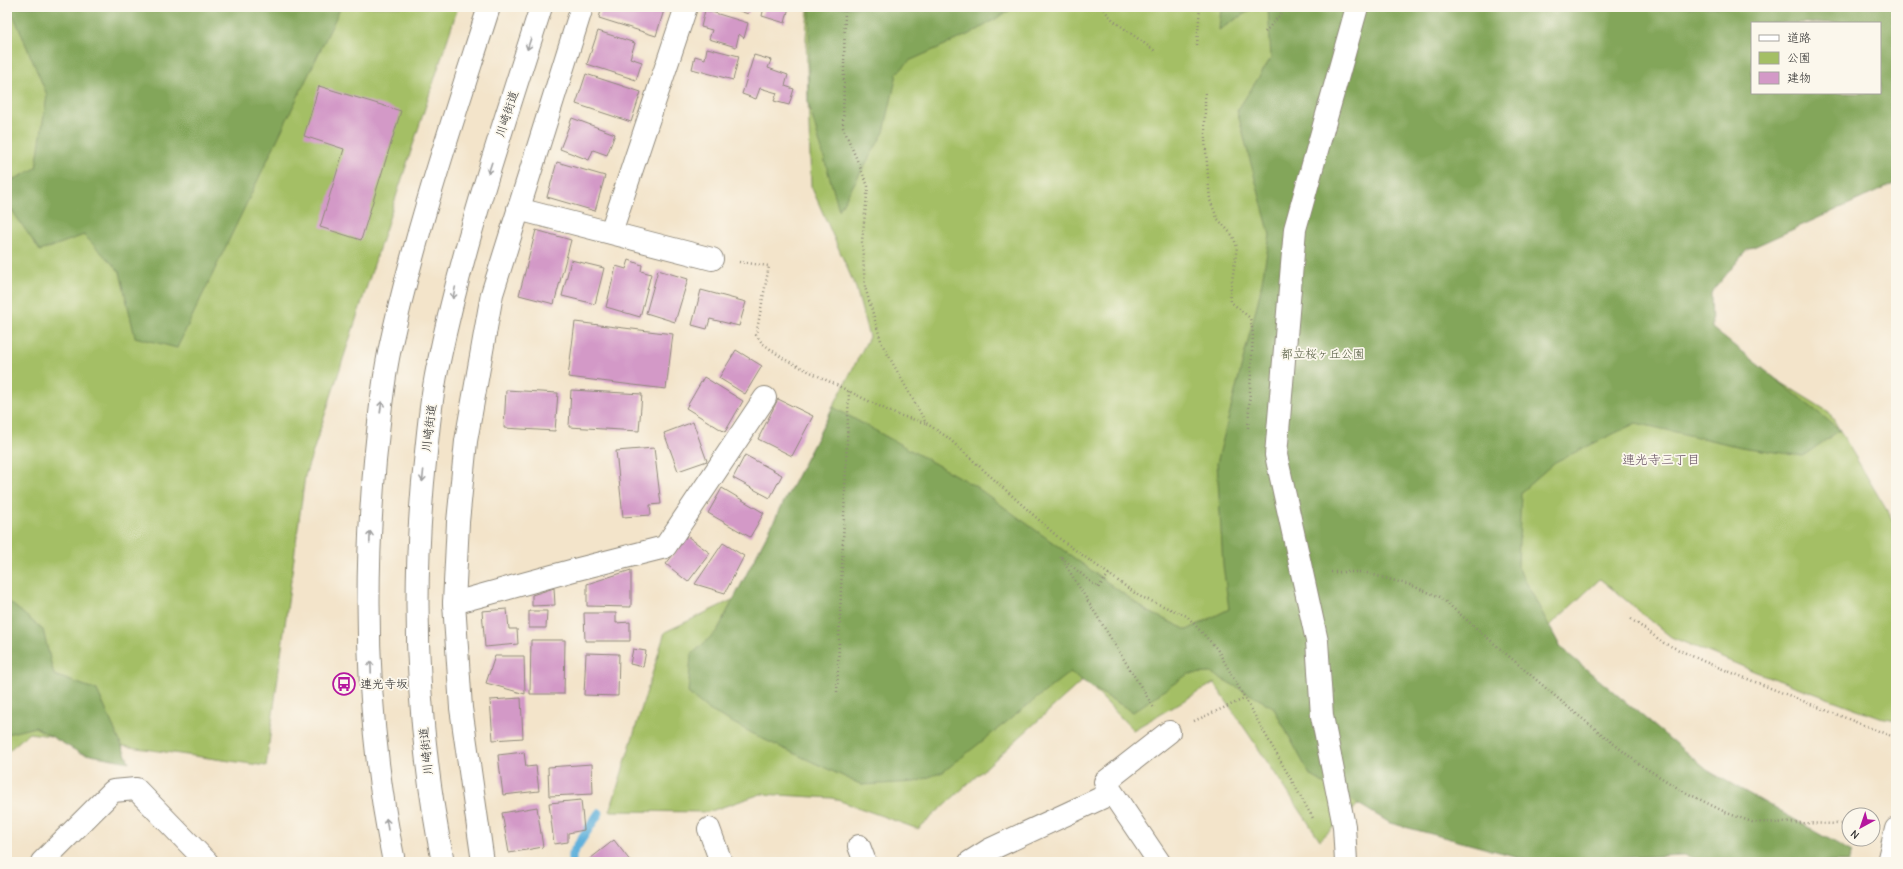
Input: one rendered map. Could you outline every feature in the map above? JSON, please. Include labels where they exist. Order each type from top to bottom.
[{"type":"main road","points":[[394,862],[378,768],[372,690],[368,584],[372,500],[379,418],[390,349],[411,263],[434,179],[489,7]]},
{"type":"main road","name":"川崎街道","points":[[443,862],[428,769],[421,698],[417,610],[419,513],[438,363],[457,282],[481,195],[541,7]]},
{"type":"main road","points":[[483,862],[461,708],[454,603],[458,522],[470,418],[492,294],[582,7]]},
{"type":"main road","points":[[611,232],[686,7]]},
{"type":"main road","points":[[1346,862],[1344,826],[1322,716],[1316,641],[1276,455],[1295,229],[1358,7]]},
{"type":"main road","points":[[518,209],[712,258]]},
{"type":"main road","points":[[454,603],[574,570],[665,548],[765,398]]},
{"type":"main road","points":[[970,862],[989,850],[1109,787],[1169,732]]},
{"type":"main road","points":[[1109,787],[1159,862]]},
{"type":"main road","points":[[42,862],[113,791],[136,789],[207,862]]},
{"type":"main road","points":[[709,829],[721,862]]},
{"type":"main road","points":[[1888,862],[1896,829]]},
{"type":"path","points":[[845,7],[843,127],[868,186],[862,241],[865,287],[882,344],[926,423]]},
{"type":"path","points":[[1101,7],[1114,21],[1155,51]]},
{"type":"path","points":[[1197,45],[1200,7]]},
{"type":"path","points":[[1265,32],[1287,7]]},
{"type":"path","points":[[1205,92],[1205,139],[1210,200],[1217,218],[1233,236],[1237,247],[1230,294],[1231,302],[1250,318],[1253,333],[1248,428],[1276,455]]},
{"type":"path","points":[[769,266],[756,335],[762,343],[784,359],[895,414],[926,423],[947,437],[1060,539],[1139,596],[1187,616],[1217,649],[1313,819],[1328,825],[1344,826]]},
{"type":"path","points":[[837,692],[849,391]]},
{"type":"path","points":[[1109,574],[1098,588],[1060,556],[1169,732],[1244,699]]},
{"type":"path","points":[[1302,572],[1363,572],[1410,585],[1440,597],[1569,708],[1639,764],[1681,790],[1727,813],[1752,822],[1841,824]]},
{"type":"path","points":[[1631,619],[1664,643],[1705,662],[1896,738]]},
{"type":"green space","points":[[7,7],[458,7],[305,476],[266,766],[29,733],[7,752]]},
{"type":"green space","points":[[10,7],[341,7],[177,348],[135,337],[120,272],[84,235],[40,251],[7,203],[7,183],[36,168],[47,95]]},
{"type":"green space","name":"都立桜ヶ丘公園","points":[[808,7],[1797,7],[1751,22],[1753,220],[1669,329],[1748,362],[1829,412],[1896,526],[1896,720],[1879,717],[1756,672],[1671,637],[1600,579],[1320,840],[1214,683],[1133,730],[1084,679],[918,829],[832,798],[761,794],[708,812],[610,811],[665,632],[734,599],[869,337],[856,288],[811,186],[806,38]]},
{"type":"green space","points":[[810,7],[1015,7],[976,31],[909,61],[897,74],[884,132],[839,210],[808,102]]},
{"type":"green space","points":[[1221,7],[1255,7],[1219,30]]},
{"type":"green space","points":[[1268,7],[1896,7],[1896,183],[1747,250],[1711,293],[1712,328],[1840,430],[1803,456],[1741,447],[1636,423],[1555,462],[1521,492],[1518,567],[1561,648],[1707,770],[1852,852],[1848,862],[1705,862],[1684,855],[1537,862],[1390,823],[1310,775],[1273,707],[1211,673],[1188,674],[1133,712],[1070,672],[943,772],[915,782],[862,785],[763,739],[709,710],[688,693],[691,655],[717,631],[833,407],[975,486],[1147,611],[1187,630],[1229,609],[1223,565],[1217,463],[1260,293],[1270,235],[1237,111],[1271,58]]},
{"type":"green space","points":[[7,600],[43,630],[54,675],[97,690],[129,762],[80,753],[35,727],[7,734]]},
{"type":"building","points":[[602,7],[665,7],[656,36],[599,18]]},
{"type":"building","points":[[729,7],[750,7],[748,14]]},
{"type":"building","points":[[764,7],[789,7],[785,23],[762,16]]},
{"type":"building","points":[[705,10],[748,23],[744,38],[739,34],[736,47],[709,39],[712,30],[701,27]]},
{"type":"building","points":[[598,31],[635,43],[630,58],[642,62],[636,80],[587,64]]},
{"type":"building","points":[[707,48],[739,56],[733,80],[692,69],[695,56],[705,59]]},
{"type":"building","points":[[754,55],[771,60],[768,68],[788,75],[785,86],[794,89],[789,105],[774,101],[777,93],[760,88],[756,99],[742,94]]},
{"type":"building","points":[[586,74],[641,92],[631,122],[576,104]]},
{"type":"building","points":[[319,86],[401,111],[361,240],[320,227],[344,149],[304,136]]},
{"type":"building","points":[[572,118],[615,134],[607,155],[593,150],[589,160],[560,149]]},
{"type":"building","points":[[557,162],[605,176],[595,211],[547,197]]},
{"type":"building","points":[[536,230],[571,240],[554,304],[519,295]]},
{"type":"building","points":[[571,260],[604,268],[595,304],[562,296]]},
{"type":"building","points":[[629,260],[642,265],[641,271],[651,274],[640,317],[606,307],[616,266],[626,269]]},
{"type":"building","points":[[658,270],[688,279],[675,322],[646,313]]},
{"type":"building","points":[[701,290],[746,302],[739,326],[710,319],[707,329],[692,325]]},
{"type":"building","points":[[575,322],[673,334],[666,389],[568,377]]},
{"type":"building","points":[[736,350],[762,366],[745,394],[719,378]]},
{"type":"building","points":[[704,377],[743,401],[725,432],[686,408]]},
{"type":"building","points":[[506,390],[558,393],[555,431],[504,428]]},
{"type":"building","points":[[571,390],[642,394],[639,431],[569,427]]},
{"type":"building","points":[[778,399],[813,416],[792,456],[758,439]]},
{"type":"building","points":[[693,422],[707,461],[678,471],[664,433]]},
{"type":"building","points":[[654,448],[661,504],[650,505],[651,515],[623,517],[616,451]]},
{"type":"building","points":[[745,455],[782,475],[770,498],[733,478]]},
{"type":"building","points":[[722,488],[764,513],[750,537],[708,513]]},
{"type":"building","points":[[687,536],[710,553],[688,582],[666,564]]},
{"type":"building","points":[[723,543],[744,556],[725,593],[695,584]]},
{"type":"building","points":[[631,570],[631,607],[587,606],[587,584]]},
{"type":"building","points":[[554,588],[555,605],[532,606],[532,595]]},
{"type":"building","points":[[507,609],[509,629],[517,629],[518,644],[485,647],[482,611]]},
{"type":"building","points":[[529,611],[547,611],[546,628],[529,628]]},
{"type":"building","points":[[584,613],[616,613],[616,623],[630,622],[630,641],[585,641]]},
{"type":"building","points":[[531,640],[565,640],[564,694],[530,694]]},
{"type":"building","points":[[633,649],[646,651],[643,667],[630,664]]},
{"type":"building","points":[[586,653],[619,654],[618,696],[584,695]]},
{"type":"building","points":[[495,656],[524,656],[525,694],[486,683]]},
{"type":"building","points":[[521,698],[523,738],[493,740],[490,700]]},
{"type":"building","points":[[524,752],[526,767],[536,766],[539,791],[503,795],[498,755]]},
{"type":"building","points":[[592,764],[593,794],[549,796],[548,767]]},
{"type":"building","points":[[581,800],[584,830],[568,833],[568,842],[554,844],[549,803]]},
{"type":"building","points":[[537,807],[543,847],[509,853],[502,813]]},
{"type":"building","points":[[614,840],[631,862],[586,862]]},
{"type":"waterway","points":[[572,862],[572,854],[599,813]]},
{"type":"place","name":"連光寺坂","points":[[344,684]]},
{"type":"district","name":"連光寺三丁目","points":[[1661,459]]}]
